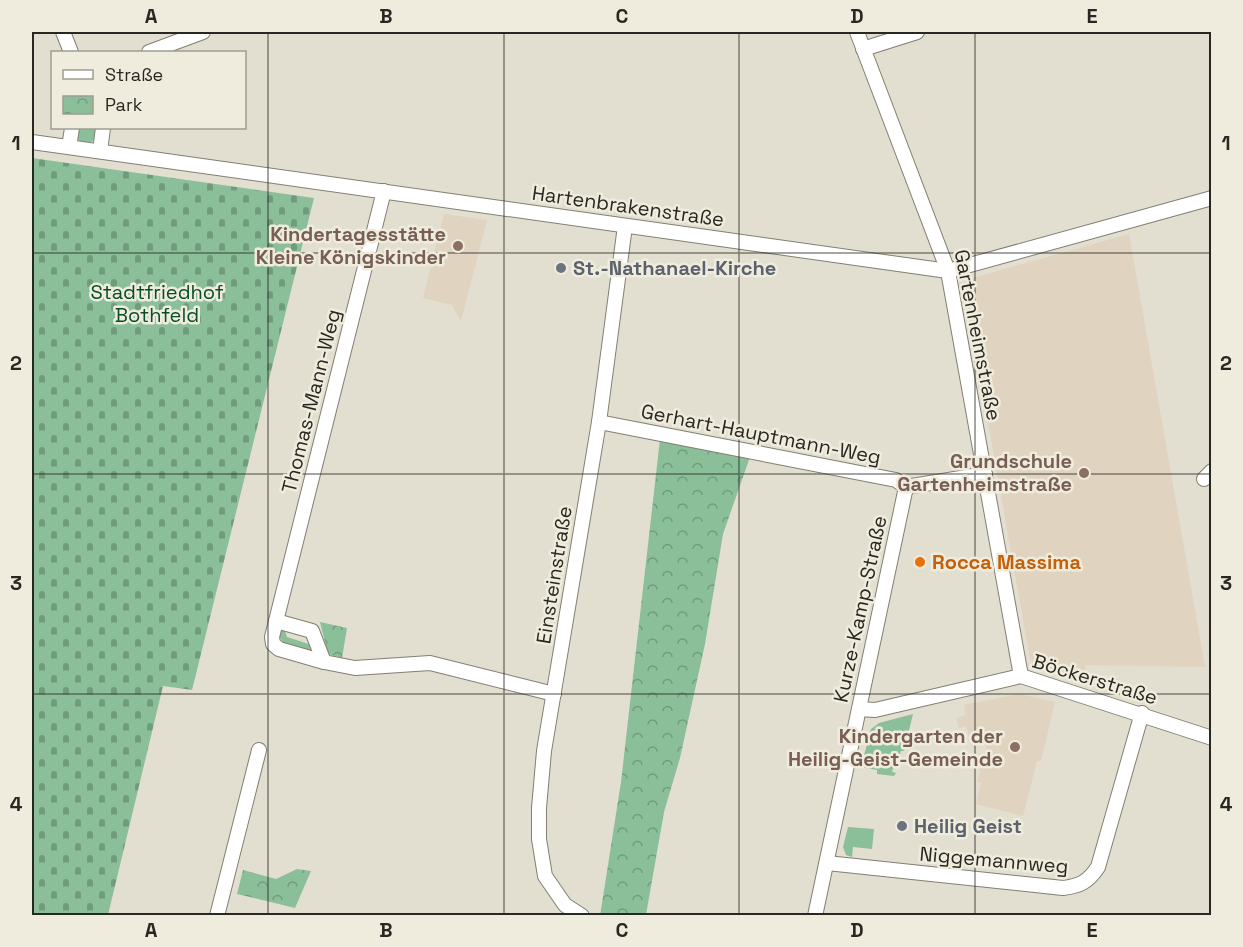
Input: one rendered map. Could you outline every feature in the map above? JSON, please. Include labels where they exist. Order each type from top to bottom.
[{"type":"street","points":[[63,32],[71,51]]},
{"type":"street","points":[[152,51],[203,32]]},
{"type":"street","name":"Gartenheimstraße","points":[[857,32],[948,271],[1021,676]]},
{"type":"street","points":[[863,49],[917,32]]},
{"type":"street","points":[[69,147],[72,129]]},
{"type":"street","points":[[100,151],[103,129]]},
{"type":"street","name":"Hartenbrakenstraße","points":[[32,142],[948,271],[1212,198]]},
{"type":"street","name":"Thomas-Mann-Weg","points":[[384,191],[272,637],[273,644],[279,649],[324,662],[364,668],[430,663],[554,694]]},
{"type":"street","name":"Einsteinstraße","points":[[582,915],[565,904],[553,890],[542,864],[539,808],[544,750],[599,422],[625,226]]},
{"type":"street","name":"Gerhart-Hauptmann-Weg","points":[[599,422],[896,480],[906,487]]},
{"type":"street","points":[[906,487],[985,474]]},
{"type":"street","name":"Kurze-Kamp-Straße","points":[[815,915],[906,487]]},
{"type":"street","points":[[276,621],[312,631],[324,662]]},
{"type":"street","name":"Böckerstraße","points":[[859,709],[874,710],[1021,676],[1142,713],[1212,738]]},
{"type":"street","name":"Niggemannweg","points":[[827,863],[1063,888],[1077,887],[1090,880],[1098,867],[1142,713]]},
{"type":"street","points":[[217,915],[258,750]]},
{"type":"shaded area","points":[[444,214],[487,220],[461,321],[452,305],[423,298]]},
{"type":"shaded area","name":"Grundschule Gartenheimstraße","points":[[1129,234],[1205,667],[1085,665],[1086,682],[1036,666],[1030,659],[964,287],[969,279]]},
{"type":"shaded area","name":"Kindergarten der Heilig-Geist-Gemeinde","points":[[1019,694],[1055,702],[1041,761],[1037,761],[1023,816],[976,804],[981,783],[977,782],[990,732],[969,736],[966,726],[959,728],[956,718],[965,715],[964,705]]},
{"type":"green space","points":[[78,129],[96,129],[95,139],[90,143],[80,142],[77,137]]},
{"type":"green space","name":"Stadtfriedhof Bothfeld","points":[[32,158],[314,198],[192,690],[163,686],[108,915],[32,915]]},
{"type":"green space","points":[[660,439],[750,457],[723,534],[705,644],[680,758],[664,812],[646,915],[600,916],[621,782]]},
{"type":"green space","points":[[320,622],[347,628],[342,658],[328,654]]},
{"type":"green space","points":[[280,630],[285,631],[287,637],[312,645],[314,653],[285,644],[280,638]]},
{"type":"green space","points":[[913,714],[904,751],[901,751],[899,758],[896,758],[892,772],[896,773],[894,776],[877,774],[877,770],[861,767],[871,729],[879,723]]},
{"type":"green space","points":[[848,827],[874,829],[872,849],[853,847],[852,857],[846,855],[843,847]]},
{"type":"green space","points":[[297,869],[311,871],[295,908],[237,894],[243,870],[276,879]]},
{"type":"place","name":"Kindertagesstätte Kleine Königskinder","points":[[458,246]]},
{"type":"place","name":"St.-Nathanael-Kirche","points":[[561,268]]},
{"type":"place","name":"Grundschule Gartenheimstraße","points":[[1084,473]]},
{"type":"place","name":"Rocca Massima","points":[[920,562]]},
{"type":"place","name":"Kindergarten der Heilig-Geist-Gemeinde","points":[[1015,747]]},
{"type":"place","name":"Heilig Geist","points":[[902,826]]}]
